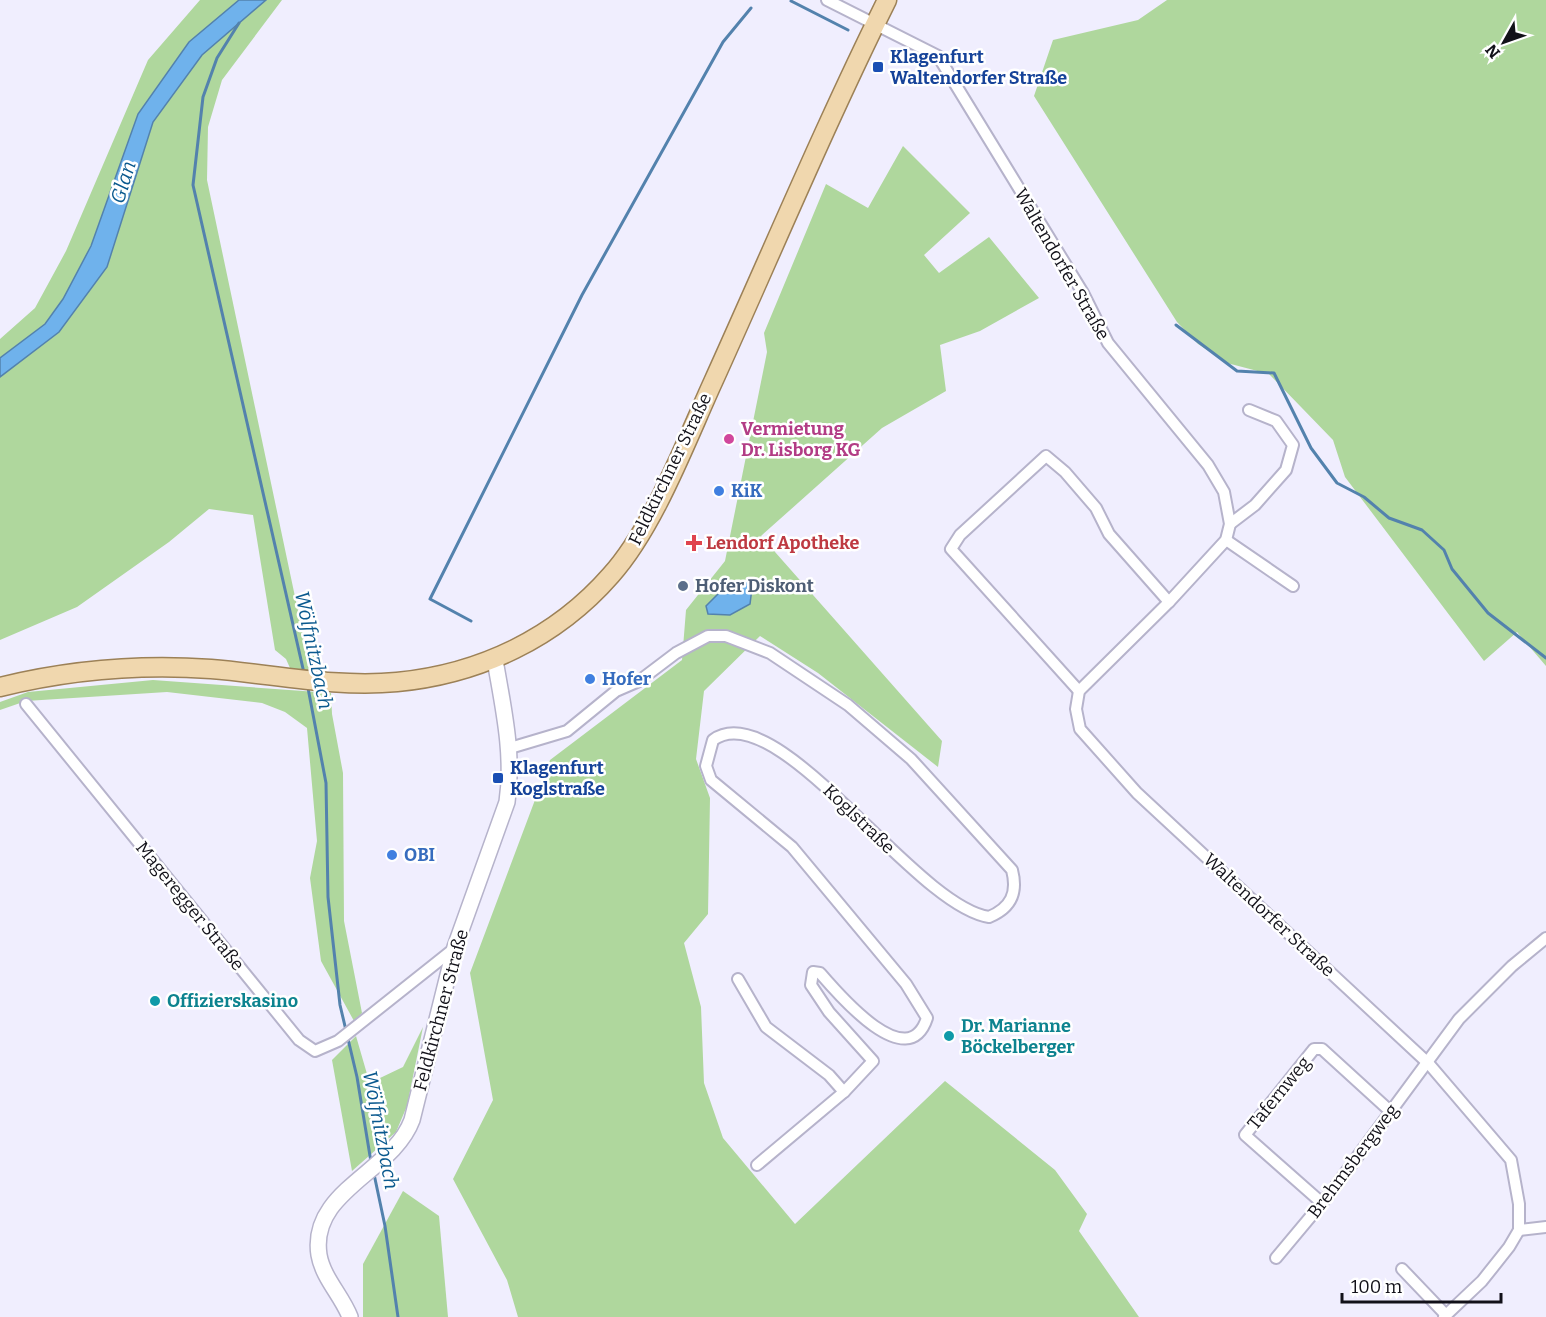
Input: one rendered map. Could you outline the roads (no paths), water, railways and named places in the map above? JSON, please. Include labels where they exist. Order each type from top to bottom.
[{"type":"main road","name":"Feldkirchner Straße","points":[[495,660],[546,632],[589,596],[611,576],[641,533],[690,432],[887,0]]},
{"type":"main road","points":[[0,687],[80,671],[151,667],[214,670],[334,683],[408,680],[436,676],[495,660]]},
{"type":"street","name":"Waltendorfer Straße","points":[[827,0],[938,56],[1083,293],[1108,343],[1208,465],[1224,492],[1230,525],[1226,540],[1169,602],[1079,691],[1076,709],[1080,729],[1137,793],[1429,1064],[1511,1160],[1519,1204],[1519,1230]]},
{"type":"street","points":[[1230,525],[1255,505],[1286,470],[1293,445],[1276,420],[1249,410]]},
{"type":"street","points":[[1079,691],[951,549],[960,535],[1046,456],[1065,472],[1088,499],[1109,534],[1169,602]]},
{"type":"street","points":[[1226,540],[1293,586]]},
{"type":"street","name":"Koglstraße","points":[[510,748],[567,731],[616,691],[639,681],[676,653],[708,636],[726,636],[780,659],[848,705],[911,759],[1012,870],[1016,885],[1014,895],[1000,913],[989,917],[974,915],[953,904],[890,850],[816,777],[791,757],[757,738],[740,732],[723,733],[713,740],[706,766],[711,780],[792,847],[899,975],[920,1003],[927,1018],[923,1031],[915,1037],[904,1039],[893,1036],[866,1020],[820,973],[813,972],[811,985],[829,1012],[873,1061],[844,1092],[757,1165]]},
{"type":"street","name":"Feldkirchner Straße","points":[[350,1317],[319,1255],[319,1234],[324,1216],[352,1186],[400,1143],[412,1120],[455,947],[507,802],[511,780],[510,748],[495,660]]},
{"type":"street","name":"Mageregger Straße","points":[[26,704],[299,1040],[315,1051],[338,1041],[455,947]]},
{"type":"street","name":"Brehmsbergweg","points":[[1276,1258],[1322,1203],[1390,1111],[1429,1064],[1459,1019],[1512,966],[1546,938]]},
{"type":"street","points":[[738,979],[766,1027],[829,1076],[844,1092]]},
{"type":"street","name":"Tafernweg","points":[[1322,1203],[1245,1135],[1314,1049],[1322,1049],[1390,1111]]},
{"type":"street","points":[[1402,1269],[1445,1316],[1482,1281],[1509,1247],[1519,1230],[1546,1227]]},
{"type":"water","name":"Glan","points":[[239,0],[266,0],[202,55],[153,122],[107,267],[59,332],[0,377],[0,358],[45,324],[63,299],[91,246],[138,114],[189,42]]},
{"type":"water","points":[[753,580],[750,604],[730,615],[708,614],[706,606],[729,583]]},
{"type":"waterway","points":[[791,1],[848,30]]},
{"type":"waterway","points":[[471,621],[430,599],[582,295],[723,42],[751,8]]},
{"type":"waterway","name":"Wölfnitzbach","points":[[239,23],[217,58],[203,97],[193,185],[304,673]]},
{"type":"waterway","points":[[1176,325],[1237,371],[1274,373],[1311,448],[1337,483],[1364,497],[1389,518],[1422,530],[1444,550],[1452,569],[1488,613],[1546,658]]},
{"type":"waterway","name":"Wölfnitzbach","points":[[308,688],[326,783],[328,897],[340,1005],[357,1077],[371,1162]]},
{"type":"waterway","name":"Wölfnitzbach","points":[[374,1174],[385,1226],[398,1317]]},
{"type":"place","name":"Klagenfurt Waltendorfer Straße","points":[[878,67]]},
{"type":"place","name":"Vermietung Dr. Lisborg KG","points":[[729,439]]},
{"type":"place","name":"KiK","points":[[719,491]]},
{"type":"place","name":"Lendorf Apotheke","points":[[694,543]]},
{"type":"place","name":"Hofer Diskont","points":[[683,586]]},
{"type":"place","name":"Hofer","points":[[590,679]]},
{"type":"place","name":"Klagenfurt Koglstraße","points":[[498,778]]},
{"type":"place","name":"OBI","points":[[392,855]]},
{"type":"place","name":"Offizierskasino","points":[[155,1001]]},
{"type":"place","name":"Dr. Marianne Böckelberger","points":[[949,1036]]}]
